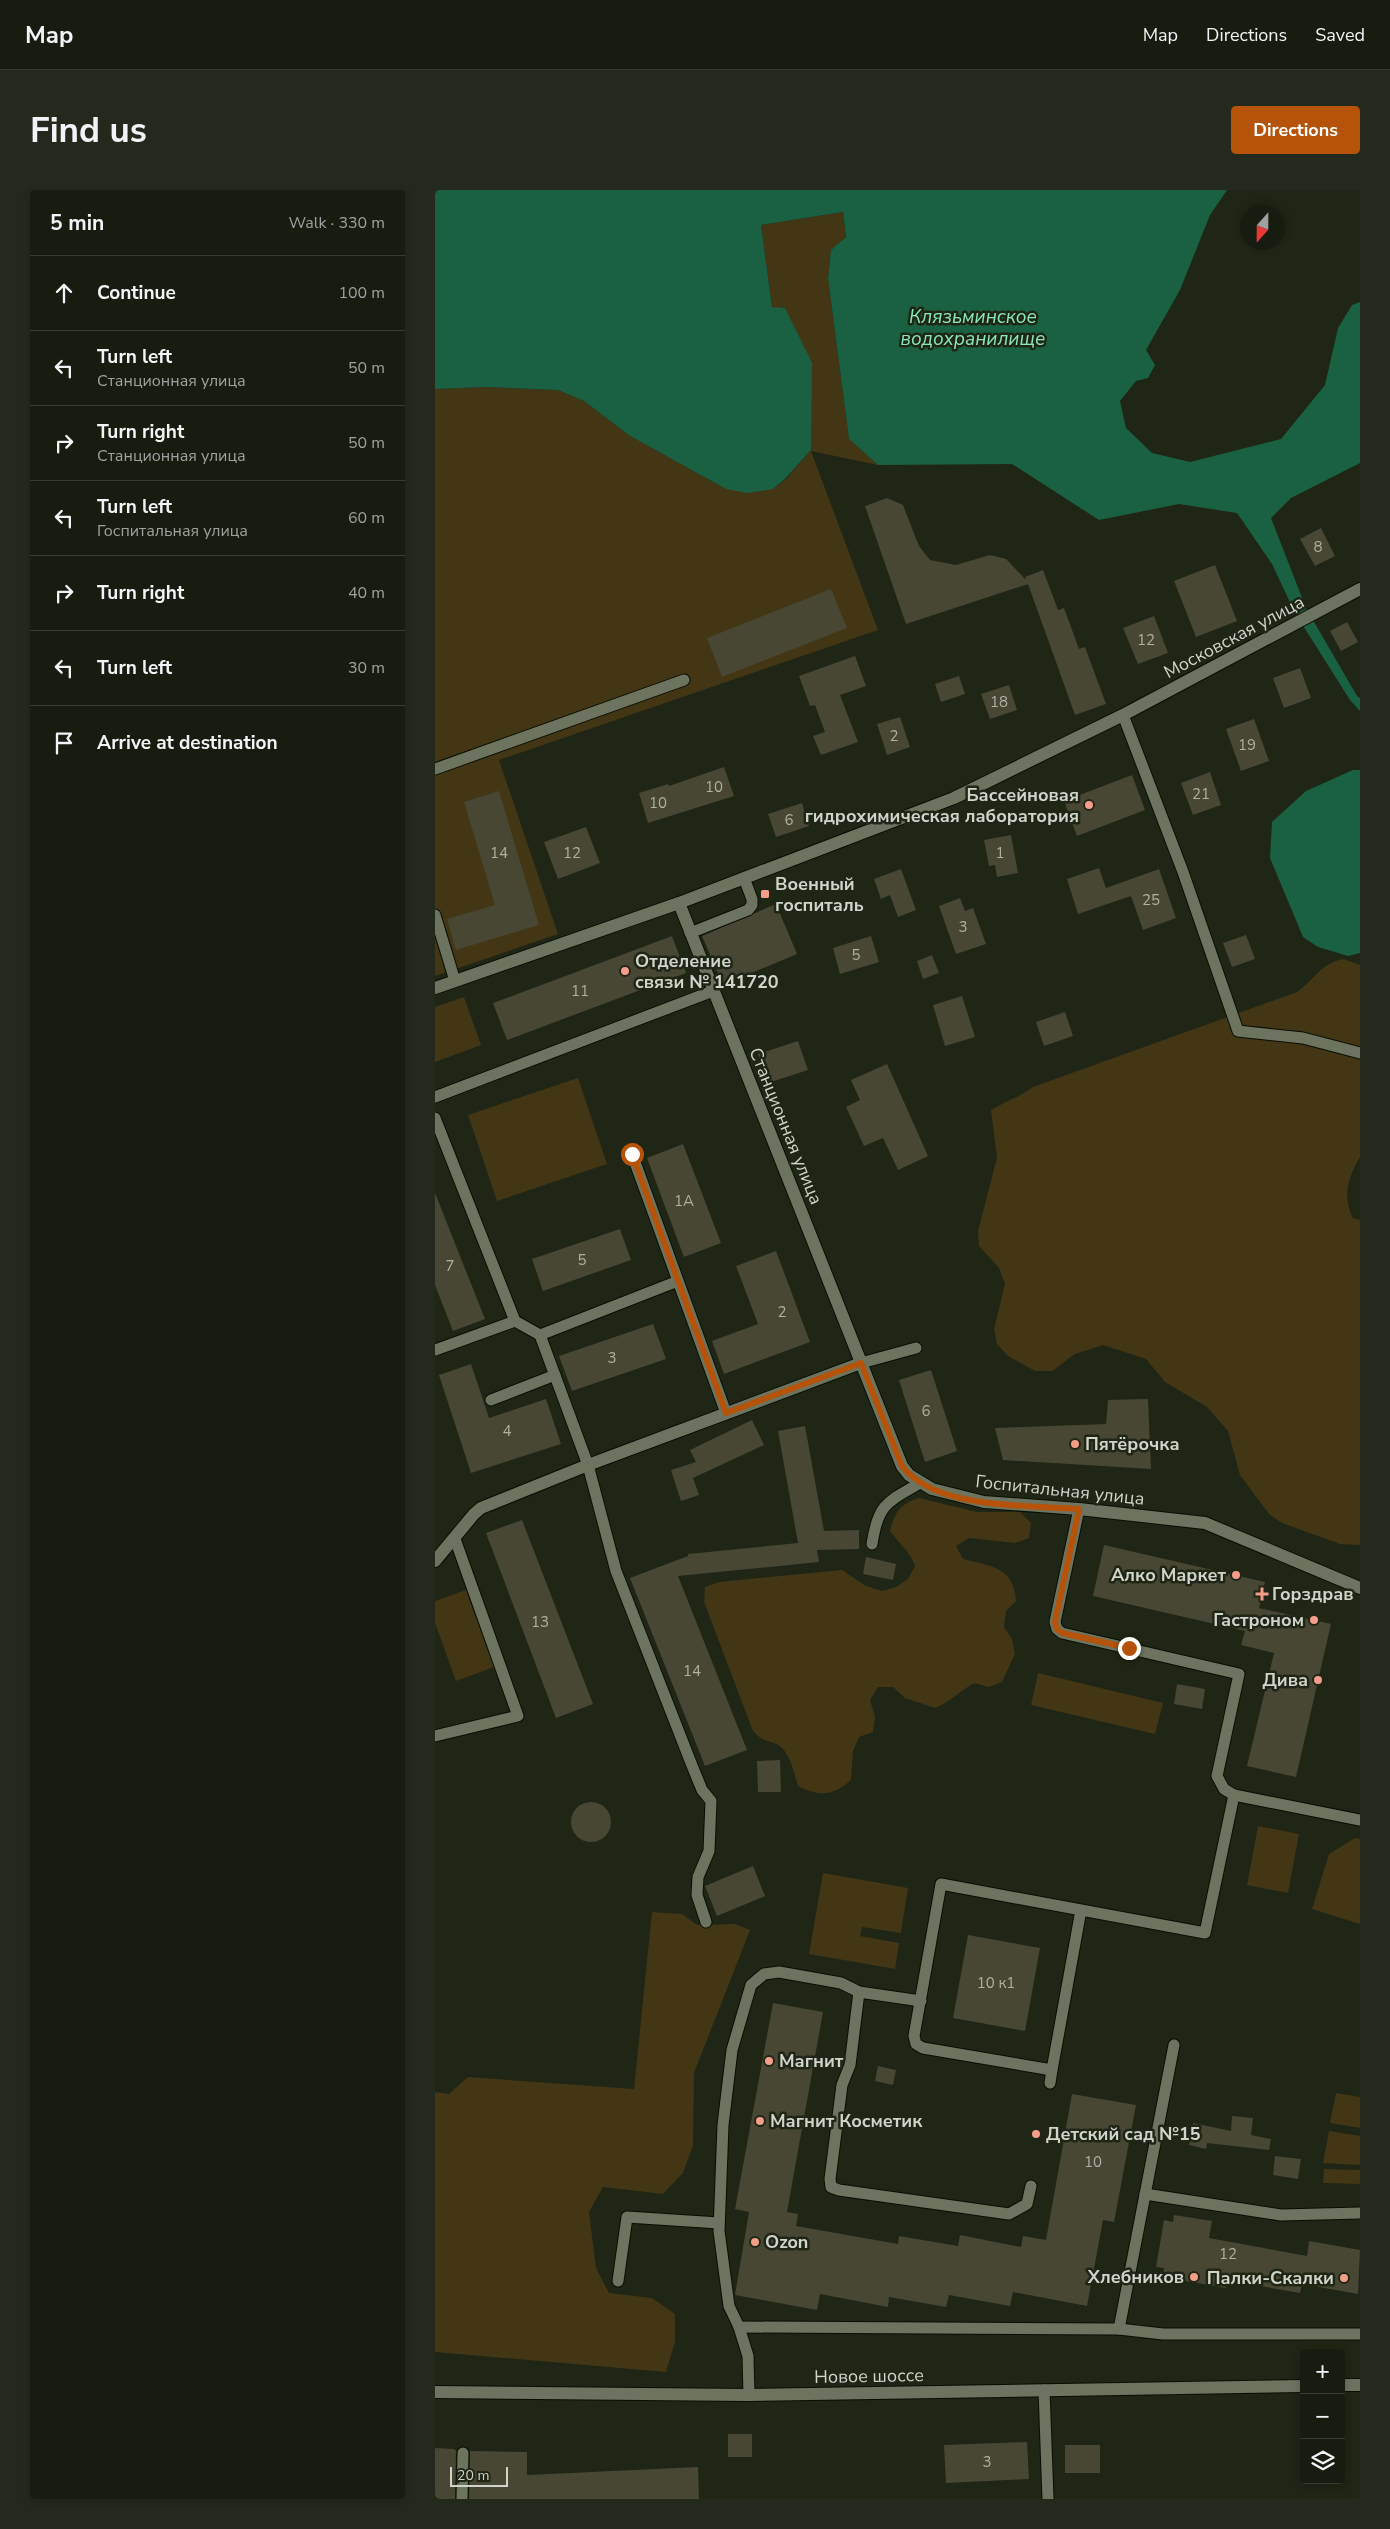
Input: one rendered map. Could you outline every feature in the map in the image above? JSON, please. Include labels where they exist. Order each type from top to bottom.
[{"type":"street","name":"Московская улица","points":[[1123,714],[1294,626],[1360,589]]},
{"type":"street","points":[[435,988],[679,902],[954,798],[1123,714]]},
{"type":"street","name":"Станционная улица","points":[[679,902],[902,1466]]},
{"type":"street","points":[[435,1561],[455,1539],[473,1514],[481,1508],[588,1465],[861,1363]]},
{"type":"street","name":"Госпитальная улица","points":[[902,1466],[909,1475],[939,1492],[984,1502],[1079,1509],[1205,1523],[1360,1588]]},
{"type":"street","points":[[1345,2385],[1360,2385]]},
{"type":"street","name":"Новое шоссе","points":[[435,2392],[749,2395],[1300,2386]]},
{"type":"lane","points":[[435,769],[684,680]]},
{"type":"lane","points":[[1123,714],[1183,872],[1238,1031],[1303,1038],[1360,1053]]},
{"type":"lane","points":[[691,933],[748,910],[752,905],[752,899],[744,878]]},
{"type":"lane","points":[[435,915],[455,981]]},
{"type":"lane","points":[[435,1097],[713,991]]},
{"type":"lane","points":[[435,1118],[515,1321],[540,1335],[588,1465],[616,1571],[702,1790],[711,1801],[709,1852],[699,1877],[697,1895],[706,1922]]},
{"type":"lane","points":[[632,1154],[726,1413]]},
{"type":"lane","points":[[540,1335],[678,1281]]},
{"type":"lane","points":[[435,1350],[515,1321]]},
{"type":"lane","points":[[861,1363],[916,1348]]},
{"type":"lane","points":[[491,1400],[555,1375]]},
{"type":"lane","points":[[872,1544],[875,1522],[887,1501],[920,1482]]},
{"type":"lane","points":[[1079,1509],[1055,1622],[1057,1629],[1062,1633],[1239,1674],[1217,1776],[1224,1789],[1234,1795],[1360,1820]]},
{"type":"lane","points":[[435,1736],[518,1716],[455,1539]]},
{"type":"lane","points":[[1052,2070],[923,2048],[916,2044],[915,2036],[941,1884],[1205,1933],[1234,1795]]},
{"type":"lane","points":[[1050,2083],[1081,1910]]},
{"type":"lane","points":[[749,2395],[748,2356],[739,2327],[729,2306],[723,2271],[719,2223],[723,2125],[732,2050],[751,1985],[763,1974],[779,1972],[841,1983],[859,1992],[921,2001]]},
{"type":"lane","points":[[859,1992],[849,2065],[842,2085],[830,2179],[831,2186],[839,2190],[1009,2214],[1027,2204],[1031,2186]]},
{"type":"lane","points":[[1119,2329],[1173,2045]]},
{"type":"lane","points":[[1145,2194],[1281,2215],[1360,2213]]},
{"type":"lane","points":[[618,2281],[627,2217],[719,2223]]},
{"type":"lane","points":[[739,2327],[1119,2329],[1163,2334],[1360,2334]]},
{"type":"lane","points":[[1044,2390],[1048,2499]]},
{"type":"lane","points":[[462,2499],[463,2452]]},
{"type":"shaded area","points":[[843,212],[846,237],[831,250],[828,278],[849,438],[878,465],[811,451],[878,630],[499,760],[558,934],[435,976],[435,389],[486,387],[558,390],[584,401],[630,436],[726,489],[773,489],[785,480],[811,450],[772,307],[761,225]]},
{"type":"shaded area","points":[[1343,959],[1360,965],[1360,1157],[1352,1172],[1347,1195],[1353,1218],[1360,1220],[1360,1545],[1340,1544],[1282,1523],[1269,1514],[1240,1475],[1228,1431],[1207,1407],[1165,1382],[1146,1359],[1103,1345],[1075,1354],[1052,1371],[1035,1371],[1008,1356],[997,1344],[994,1329],[1005,1284],[999,1268],[979,1246],[978,1231],[997,1158],[991,1110],[1033,1087],[1297,992],[1323,968]]},
{"type":"shaded area","points":[[464,997],[481,1045],[435,1062],[435,1007]]},
{"type":"shaded area","points":[[578,1078],[607,1164],[497,1201],[468,1115]]},
{"type":"shaded area","points":[[919,1498],[977,1512],[1020,1512],[1031,1523],[1029,1538],[1015,1543],[969,1538],[956,1546],[963,1559],[992,1566],[1006,1575],[1011,1581],[1016,1601],[1006,1611],[1004,1627],[1012,1639],[1015,1654],[1002,1682],[989,1687],[974,1683],[935,1708],[905,1698],[893,1687],[878,1687],[870,1700],[875,1717],[873,1732],[859,1737],[853,1751],[851,1780],[832,1792],[819,1793],[806,1790],[798,1786],[791,1762],[785,1751],[776,1744],[761,1738],[753,1731],[704,1602],[705,1587],[719,1582],[842,1570],[866,1586],[882,1591],[896,1587],[908,1579],[915,1566],[907,1552],[890,1531],[899,1510],[907,1503]]},
{"type":"shaded area","points":[[466,1590],[494,1667],[456,1681],[435,1623],[435,1601]]},
{"type":"shaded area","points":[[1038,1673],[1163,1703],[1155,1734],[1031,1705]]},
{"type":"shaded area","points":[[1258,1826],[1299,1834],[1288,1893],[1247,1885]]},
{"type":"shaded area","points":[[1355,1838],[1360,1839],[1360,1924],[1312,1909],[1329,1854]]},
{"type":"shaded area","points":[[823,1873],[908,1888],[901,1933],[862,1927],[860,1936],[899,1943],[895,1969],[809,1954]]},
{"type":"shaded area","points":[[652,1912],[682,1914],[697,1925],[735,1924],[750,1930],[694,2073],[693,2145],[683,2173],[663,2194],[603,2187],[589,2212],[596,2268],[609,2293],[652,2298],[675,2314],[675,2342],[666,2372],[435,2352],[435,2092],[449,2094],[468,2077],[634,2089]]},
{"type":"shaded area","points":[[1336,2093],[1360,2097],[1360,2128],[1330,2123]]},
{"type":"shaded area","points":[[1329,2131],[1360,2136],[1360,2165],[1323,2163]]},
{"type":"shaded area","points":[[1324,2169],[1360,2170],[1360,2184],[1323,2183]]},
{"type":"water","name":"Клязьминское водохранилище","points":[[435,190],[1227,190],[1210,215],[1180,290],[1146,350],[1155,365],[1148,378],[1136,381],[1120,401],[1126,428],[1152,453],[1190,462],[1281,439],[1325,385],[1338,328],[1352,305],[1360,302],[1360,463],[1291,498],[1271,518],[1306,608],[1357,696],[1360,698],[1360,711],[1350,700],[1295,613],[1272,564],[1237,513],[1179,504],[1099,520],[1012,464],[878,465],[849,439],[828,278],[831,250],[846,237],[843,212],[761,225],[772,307],[785,308],[812,363],[811,450],[784,480],[773,489],[747,493],[726,489],[630,436],[584,401],[558,390],[486,387],[435,389]]},
{"type":"water","points":[[1353,770],[1360,770],[1360,953],[1348,956],[1318,947],[1303,937],[1270,858],[1272,822],[1306,791]]},
{"type":"building","points":[[887,498],[903,505],[919,546],[930,560],[956,565],[990,555],[1006,559],[1026,580],[1025,577],[1043,570],[1058,610],[1064,608],[1079,649],[1085,647],[1106,704],[1075,715],[1028,584],[906,624],[865,506]]},
{"type":"building","points":[[1321,528],[1335,556],[1315,566],[1300,539]]},
{"type":"building","points":[[1215,565],[1237,621],[1196,637],[1174,581]]},
{"type":"building","points":[[831,589],[847,628],[722,677],[707,638]]},
{"type":"building","points":[[1154,616],[1168,653],[1138,664],[1123,628]]},
{"type":"building","points":[[1347,622],[1358,642],[1341,651],[1330,631]]},
{"type":"building","points":[[855,656],[866,686],[840,695],[858,742],[821,755],[813,736],[825,732],[815,705],[810,706],[799,676]]},
{"type":"building","points":[[1300,668],[1311,698],[1284,708],[1273,678]]},
{"type":"building","points":[[959,676],[965,694],[941,702],[935,684]]},
{"type":"building","points":[[1009,685],[1017,710],[990,719],[981,694]]},
{"type":"building","points":[[900,717],[910,747],[887,755],[877,724]]},
{"type":"building","points":[[1254,719],[1269,761],[1241,771],[1226,729]]},
{"type":"building","points":[[724,767],[734,796],[648,823],[639,793],[668,784],[669,786]]},
{"type":"building","points":[[1210,772],[1221,805],[1193,815],[1181,783]]},
{"type":"building","points":[[1132,775],[1145,810],[1077,836],[1064,801]]},
{"type":"building","points":[[499,791],[539,925],[456,950],[447,919],[495,905],[464,802]]},
{"type":"building","points":[[802,803],[809,826],[776,837],[768,814]]},
{"type":"building","points":[[586,827],[600,863],[558,879],[544,842]]},
{"type":"building","points":[[1011,835],[1018,873],[997,877],[995,865],[989,866],[984,840]]},
{"type":"building","points":[[1099,868],[1106,888],[1159,869],[1176,918],[1143,930],[1131,896],[1078,914],[1067,879]]},
{"type":"building","points":[[901,869],[916,910],[898,917],[890,895],[881,899],[874,879]]},
{"type":"building","points":[[960,898],[965,911],[973,908],[986,944],[956,954],[939,906]]},
{"type":"building","points":[[776,904],[797,954],[723,985],[702,936]]},
{"type":"building","points":[[1246,935],[1255,959],[1232,967],[1223,943]]},
{"type":"building","points":[[672,936],[686,973],[507,1040],[493,1003]]},
{"type":"building","points":[[871,936],[879,962],[840,974],[833,948]]},
{"type":"building","points":[[932,955],[939,973],[923,979],[917,961]]},
{"type":"building","points":[[962,996],[975,1037],[945,1046],[933,1005]]},
{"type":"building","points":[[1065,1012],[1073,1036],[1044,1046],[1036,1022]]},
{"type":"building","points":[[798,1041],[808,1070],[768,1083],[758,1054]]},
{"type":"building","points":[[887,1064],[928,1156],[898,1170],[883,1138],[864,1146],[846,1107],[860,1100],[851,1080]]},
{"type":"building","points":[[683,1144],[721,1243],[684,1257],[647,1158]]},
{"type":"building","points":[[435,1193],[485,1319],[453,1331],[435,1285]]},
{"type":"building","points":[[620,1229],[631,1260],[543,1291],[532,1259]]},
{"type":"building","points":[[776,1251],[810,1342],[724,1374],[712,1341],[758,1324],[736,1266]]},
{"type":"building","points":[[653,1324],[666,1359],[572,1391],[559,1356]]},
{"type":"building","points":[[471,1364],[489,1418],[546,1399],[561,1444],[471,1473],[439,1375]]},
{"type":"building","points":[[931,1370],[957,1451],[925,1462],[899,1380]]},
{"type":"building","name":"Пятёрочка","points":[[1148,1399],[1151,1469],[1003,1460],[995,1428],[1106,1424],[1108,1400]]},
{"type":"building","points":[[752,1420],[764,1445],[693,1478],[699,1495],[681,1501],[671,1470],[696,1462],[690,1450]]},
{"type":"building","points":[[805,1426],[824,1531],[859,1530],[859,1549],[817,1550],[819,1562],[678,1576],[747,1750],[705,1766],[630,1578],[688,1556],[688,1554],[798,1543],[778,1431]]},
{"type":"building","points":[[522,1520],[593,1704],[556,1718],[486,1533]]},
{"type":"building","points":[[1104,1545],[1265,1582],[1259,1608],[1331,1624],[1296,1777],[1247,1766],[1274,1653],[1241,1645],[1245,1631],[1093,1596]]},
{"type":"building","points":[[866,1557],[896,1564],[893,1580],[863,1574]]},
{"type":"building","points":[[1177,1684],[1205,1689],[1202,1709],[1174,1704]]},
{"type":"building","points":[[780,1760],[781,1792],[758,1792],[757,1761]]},
{"type":"building","points":[[595,1802],[602,1805],[608,1811],[611,1822],[610,1830],[602,1839],[595,1842],[587,1842],[580,1839],[572,1830],[571,1818],[574,1811],[583,1803]]},
{"type":"building","points":[[753,1866],[765,1896],[717,1916],[705,1886]]},
{"type":"building","points":[[968,1935],[1040,1948],[1025,2031],[953,2018]]},
{"type":"building","points":[[773,2003],[823,2012],[787,2212],[798,2214],[796,2226],[898,2244],[899,2236],[958,2246],[960,2235],[1021,2247],[1023,2236],[1046,2240],[1072,2094],[1136,2105],[1114,2222],[1103,2220],[1087,2306],[1013,2292],[1010,2306],[949,2295],[946,2307],[889,2297],[888,2307],[820,2294],[817,2310],[735,2295],[749,2212],[735,2209]]},
{"type":"building","points":[[878,2066],[896,2070],[893,2085],[875,2081]]},
{"type":"building","points":[[1232,2116],[1253,2118],[1251,2135],[1271,2139],[1269,2150],[1207,2143],[1206,2149],[1189,2145],[1193,2123],[1231,2131]]},
{"type":"building","points":[[1275,2156],[1301,2159],[1298,2179],[1273,2175]]},
{"type":"building","points":[[1174,2215],[1212,2221],[1209,2238],[1307,2256],[1309,2241],[1360,2250],[1358,2294],[1302,2284],[1300,2293],[1227,2280],[1226,2288],[1163,2277],[1164,2268],[1156,2267],[1164,2220],[1173,2222]]},
{"type":"building","points":[[728,2434],[752,2434],[752,2457],[728,2457]]},
{"type":"building","points":[[1027,2442],[1029,2479],[946,2483],[944,2445]]},
{"type":"building","points":[[1065,2445],[1100,2445],[1100,2473],[1065,2473]]},
{"type":"building","points":[[435,2448],[454,2449],[456,2451],[455,2499],[435,2499]]},
{"type":"building","points":[[470,2451],[527,2452],[527,2475],[698,2467],[699,2499],[469,2499]]},
{"type":"place","name":"Бассейновая гидрохимическая лаборатория","points":[[1089,805]]},
{"type":"place","name":"Военный госпиталь","points":[[765,894]]},
{"type":"place","name":"Отделение связи № 141720","points":[[625,971]]},
{"type":"place","name":"Пятёрочка","points":[[1075,1444]]},
{"type":"place","name":"Алко Маркет","points":[[1236,1575]]},
{"type":"place","name":"Горздрав","points":[[1262,1594]]},
{"type":"place","name":"Гастроном","points":[[1314,1620]]},
{"type":"place","name":"Дива","points":[[1318,1680]]},
{"type":"place","name":"Магнит","points":[[769,2061]]},
{"type":"place","name":"Магнит Косметик","points":[[760,2121]]},
{"type":"place","name":"Детский сад №15","points":[[1036,2134]]},
{"type":"place","name":"Ozon","points":[[755,2242]]},
{"type":"place","name":"Хлебников","points":[[1194,2277]]},
{"type":"place","name":"Палки-Скалки","points":[[1344,2278]]},
{"type":"route","points":[[632,1154],[726,1413],[861,1363],[902,1466],[909,1475],[932,1489],[945,1494],[984,1502],[1079,1509],[1055,1622],[1057,1629],[1062,1633],[1129,1648]]}]
